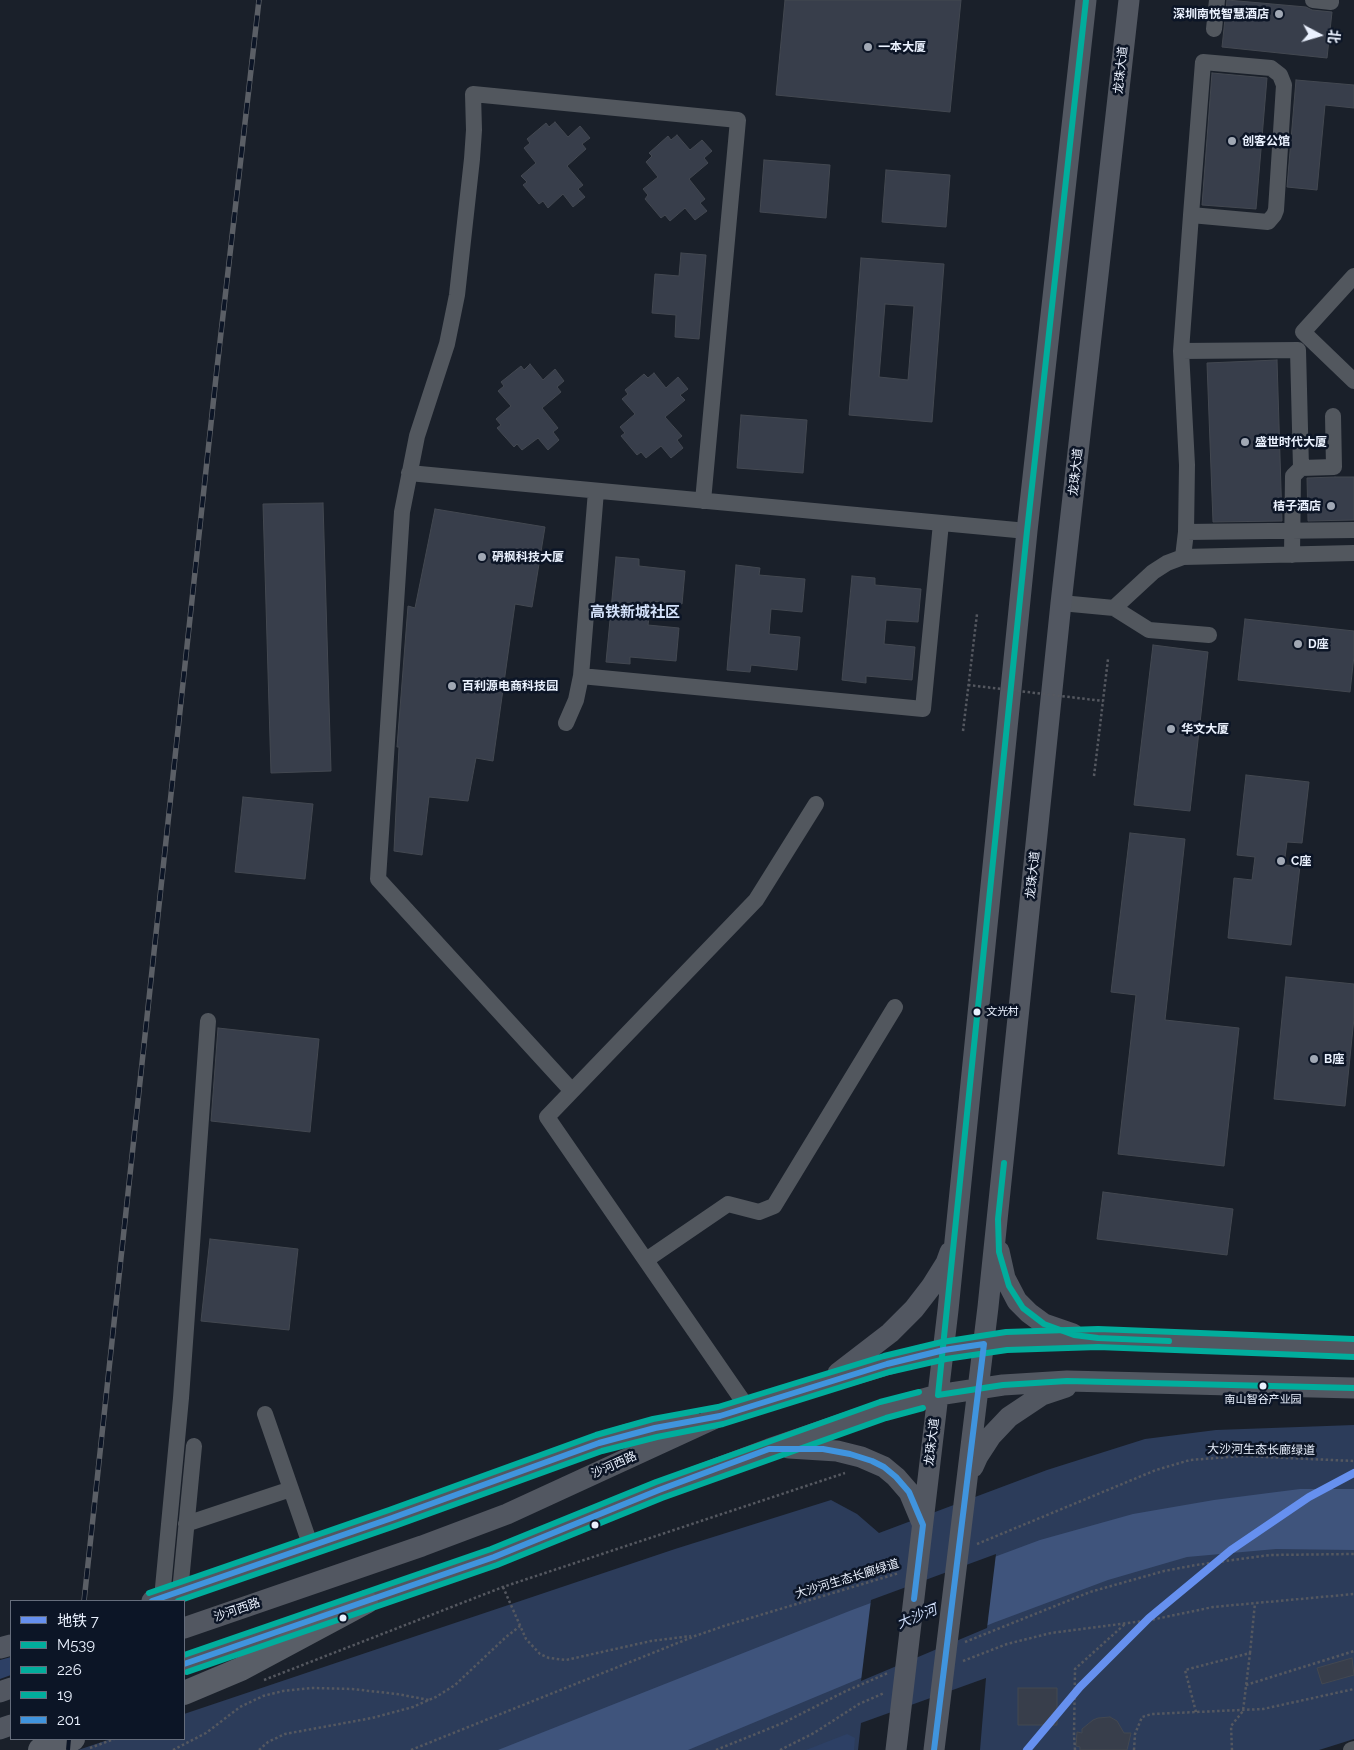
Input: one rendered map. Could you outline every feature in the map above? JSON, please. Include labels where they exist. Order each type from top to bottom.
[{"type":"highway","points":[[185,1693],[241,1669],[366,1602]]},
{"type":"highway","points":[[40,1750],[70,1740]]},
{"type":"main road","name":"龙珠大道","points":[[896,1750],[944,1350],[1027,531],[1086,0]]},
{"type":"main road","name":"龙珠大道","points":[[934,1750],[998,1219],[1061,603],[1129,0]]},
{"type":"main road","points":[[998,1219],[998,1243],[1003,1269],[1009,1286],[1018,1301],[1036,1319],[1054,1328],[1074,1335],[1098,1338]]},
{"type":"main road","points":[[815,1386],[851,1364],[900,1323],[931,1287],[946,1263],[956,1238]]},
{"type":"main road","name":"沙河西路","points":[[185,1628],[422,1546],[506,1514],[720,1416],[887,1364],[944,1350],[1013,1341],[1098,1338],[1354,1348]]},
{"type":"main road","points":[[967,1482],[978,1456],[991,1436],[1008,1418],[1042,1395],[1089,1381]]},
{"type":"main road","points":[[185,1664],[494,1558],[659,1490],[769,1449],[883,1410],[938,1396],[978,1388],[1089,1381],[1354,1388]]},
{"type":"main road","points":[[164,1597],[311,1547],[599,1442],[656,1428],[720,1416]]},
{"type":"main road","points":[[769,1449],[823,1449],[850,1454],[872,1461],[884,1467],[896,1477],[909,1492],[923,1525]]},
{"type":"street","points":[[1214,29],[1217,0]]},
{"type":"street","points":[[1313,0],[1331,2],[1331,0]]},
{"type":"street","points":[[1183,557],[1186,532],[1187,465],[1181,351],[1190,215],[1203,62],[1271,68],[1280,75],[1284,85],[1276,210],[1274,215],[1268,222],[1190,215]]},
{"type":"street","points":[[572,1091],[378,879],[400,534],[409,473],[423,413],[447,344],[457,296],[472,159],[474,130],[473,94],[738,120],[703,501]]},
{"type":"street","points":[[1354,276],[1303,332],[1354,381]]},
{"type":"street","points":[[1181,351],[1298,350],[1301,468]]},
{"type":"street","points":[[1292,554],[1293,476],[1301,468],[1334,467],[1334,416]]},
{"type":"street","points":[[409,473],[1027,531]]},
{"type":"street","points":[[566,723],[576,700],[581,676],[596,491]]},
{"type":"street","points":[[581,676],[923,709],[941,523]]},
{"type":"street","points":[[1186,532],[1354,530]]},
{"type":"street","points":[[1114,608],[1153,572],[1167,563],[1183,557],[1354,553]]},
{"type":"street","points":[[1061,603],[1114,608],[1149,630],[1209,635]]},
{"type":"street","points":[[747,1407],[547,1117],[756,900],[816,804]]},
{"type":"street","points":[[646,1260],[728,1204],[759,1212],[774,1206],[895,1007]]},
{"type":"street","points":[[164,1597],[181,1398],[208,1020]]},
{"type":"street","points":[[265,1414],[311,1547]]},
{"type":"street","points":[[164,1597],[186,1524],[194,1446]]},
{"type":"street","points":[[186,1524],[291,1489]]},
{"type":"path","points":[[963,731],[977,614]]},
{"type":"path","points":[[1094,776],[1108,659]]},
{"type":"path","points":[[968,686],[1103,701]]},
{"type":"path","name":"大沙河生态长廊绿道","points":[[974,1545],[1156,1470],[1190,1460],[1243,1456],[1354,1461]]},
{"type":"path","points":[[257,1683],[503,1587],[842,1473],[850,1472]]},
{"type":"path","points":[[964,1642],[1090,1592],[1164,1571],[1196,1564],[1270,1555],[1354,1554]]},
{"type":"path","name":"大沙河生态长廊绿道","points":[[411,1750],[695,1636],[902,1572]]},
{"type":"path","points":[[503,1587],[529,1643],[540,1654],[549,1658],[566,1660],[651,1641],[695,1636]]},
{"type":"path","points":[[958,1663],[1030,1637],[1125,1624],[1198,1610],[1354,1594]]},
{"type":"path","points":[[1232,1750],[1231,1726],[1243,1711],[1255,1603]]},
{"type":"path","points":[[1075,1750],[1075,1669],[1125,1624]]},
{"type":"path","points":[[259,1750],[268,1742],[285,1734],[372,1718],[407,1709],[429,1700],[455,1685],[520,1626]]},
{"type":"path","points":[[1246,1685],[1354,1651]]},
{"type":"path","points":[[1196,1712],[1185,1670],[1250,1653]]},
{"type":"path","points":[[716,1750],[783,1723],[846,1690],[892,1671]]},
{"type":"path","points":[[173,1750],[206,1733],[240,1707],[263,1696],[283,1691],[312,1688],[360,1690],[429,1700]]},
{"type":"path","points":[[1134,1750],[1135,1734],[1142,1717],[1158,1713],[1262,1709],[1354,1689]]},
{"type":"path","points":[[780,1750],[814,1734],[859,1704],[886,1692]]},
{"type":"path","points":[[85,1750],[111,1740]]},
{"type":"shaded area","points":[[1354,1425],[1354,1739],[1319,1750],[980,1750],[986,1678],[861,1723],[858,1750],[78,1750],[108,1740],[185,1740],[185,1714],[675,1549],[831,1500],[857,1514],[879,1533],[1047,1470],[1145,1439],[1216,1430]]},
{"type":"shaded area","points":[[10,1657],[10,1675],[0,1679],[0,1660]]},
{"type":"shaded area","points":[[847,1734],[855,1738],[854,1750],[806,1750]]},
{"type":"water","name":"大沙河","points":[[1300,1489],[1354,1489],[1354,1550],[1276,1549],[1187,1557],[1108,1580],[993,1623],[688,1750],[498,1750],[852,1610],[1040,1540],[1133,1514],[1214,1500]]},
{"type":"pier","points":[[996,1554],[987,1628],[861,1681],[871,1600]]},
{"type":"building","name":"一本大厦","points":[[785,0],[961,0],[950,112],[776,95]]},
{"type":"building","points":[[1227,0],[1306,7],[1312,10],[1332,12],[1327,58],[1222,47]]},
{"type":"building","name":"创客公馆","points":[[1212,73],[1267,78],[1256,209],[1202,205]]},
{"type":"building","points":[[1296,80],[1354,85],[1354,108],[1325,105],[1317,190],[1287,187]]},
{"type":"building","points":[[555,122],[568,137],[580,126],[590,138],[582,144],[586,149],[567,166],[583,185],[578,189],[585,197],[573,207],[563,194],[548,208],[543,201],[539,204],[523,185],[527,182],[521,176],[536,163],[524,148],[530,143],[527,139],[546,123],[549,127]]},
{"type":"building","points":[[677,135],[690,150],[702,140],[712,151],[704,158],[708,163],[689,179],[705,199],[700,203],[707,211],[695,220],[685,208],[670,221],[665,215],[661,218],[645,199],[648,195],[643,189],[658,177],[646,162],[652,156],[649,153],[668,136],[671,140]]},
{"type":"building","points":[[764,160],[830,165],[826,218],[760,212]]},
{"type":"building","points":[[886,170],[950,175],[946,227],[882,222]]},
{"type":"building","points":[[681,253],[706,255],[699,339],[675,337],[676,315],[652,313],[655,274],[679,276]]},
{"type":"building","points":[[861,258],[944,264],[932,422],[849,415]],"holes":[[[885,304],[914,306],[908,380],[879,377]]]},
{"type":"building","name":"盛世时代大厦","points":[[1277,360],[1282,521],[1213,522],[1207,363]]},
{"type":"building","points":[[530,364],[543,380],[555,369],[564,381],[557,387],[561,392],[542,408],[558,428],[553,432],[559,440],[548,450],[538,438],[522,450],[517,444],[514,447],[497,428],[501,425],[496,419],[511,406],[498,391],[504,386],[501,382],[521,366],[524,370]]},
{"type":"building","points":[[654,373],[666,388],[678,377],[688,389],[680,395],[685,400],[665,417],[682,436],[677,440],[683,448],[671,458],[661,446],[646,458],[641,452],[637,455],[621,436],[625,433],[620,427],[635,414],[622,399],[628,394],[625,390],[644,374],[648,378]]},
{"type":"building","points":[[741,415],[807,420],[803,473],[737,468]]},
{"type":"building","name":"桔子酒店","points":[[1354,477],[1354,520],[1308,521],[1307,478]]},
{"type":"building","points":[[323,503],[331,771],[271,773],[263,504]]},
{"type":"building","points":[[435,509],[545,527],[532,607],[515,604],[493,761],[476,758],[468,801],[429,797],[422,855],[394,851],[399,747],[397,747],[408,606],[415,608]]},
{"type":"building","points":[[616,557],[639,559],[639,566],[685,571],[682,604],[651,601],[648,625],[679,628],[676,661],[630,657],[630,664],[606,662]]},
{"type":"building","points":[[736,565],[760,568],[759,575],[805,579],[802,612],[771,609],[769,634],[800,637],[797,670],[751,665],[750,672],[727,670]]},
{"type":"building","points":[[852,576],[875,578],[875,585],[921,589],[918,622],[886,620],[884,644],[915,647],[912,680],[866,676],[866,683],[842,680]]},
{"type":"building","name":"D座","points":[[1245,619],[1354,631],[1354,656],[1350,692],[1238,680]]},
{"type":"building","name":"华文大厦","points":[[1153,645],[1208,652],[1190,811],[1134,805]]},
{"type":"building","name":"C座","points":[[1246,775],[1309,782],[1302,843],[1287,842],[1284,865],[1300,866],[1291,945],[1228,938],[1234,878],[1252,880],[1255,857],[1237,855]]},
{"type":"building","points":[[243,797],[313,804],[305,879],[235,872]]},
{"type":"building","points":[[1130,833],[1185,839],[1165,1020],[1239,1028],[1224,1166],[1118,1154],[1136,995],[1111,992]]},
{"type":"building","name":"B座","points":[[1286,977],[1354,984],[1354,1018],[1345,1106],[1274,1099]]},
{"type":"building","points":[[218,1028],[319,1039],[310,1132],[211,1121]]},
{"type":"building","points":[[1103,1192],[1233,1209],[1227,1255],[1097,1239]]},
{"type":"building","points":[[210,1239],[298,1249],[289,1330],[201,1321]]},
{"type":"building","points":[[1352,1658],[1354,1675],[1322,1684],[1317,1668]]},
{"type":"building","points":[[1018,1688],[1057,1688],[1057,1725],[1018,1725]]},
{"type":"building","points":[[1110,1717],[1117,1721],[1124,1733],[1131,1733],[1127,1750],[1080,1750],[1080,1747],[1076,1746],[1077,1732],[1082,1733],[1082,1729],[1093,1720]]},
{"type":"railway","points":[[84,1600],[217,368],[259,0]]},
{"type":"railway","points":[[68,1750],[69,1740]]},
{"type":"metro line","name":"7","points":[[1027,1750],[1080,1687],[1149,1618],[1231,1550],[1309,1497],[1354,1473]]},
{"type":"transit line","name":"M539","points":[[1086,0],[1027,531],[938,1395],[1003,1385],[1067,1381],[1354,1388]]},
{"type":"transit line","name":"M539","points":[[1004,1163],[998,1219],[999,1252],[1009,1286],[1023,1308],[1044,1324],[1074,1335],[1169,1341]]},
{"type":"transit line","name":"19","points":[[149,1593],[389,1510],[596,1435],[653,1419],[718,1407],[884,1356],[942,1342],[1006,1332],[1098,1329],[1354,1339]]},
{"type":"transit line","name":"201","points":[[155,1600],[392,1518],[599,1443],[655,1428],[720,1416],[887,1364],[944,1350],[984,1344],[934,1750]]},
{"type":"transit line","name":"226","points":[[181,1600],[395,1526],[602,1451],[657,1437],[723,1424],[889,1372],[946,1359],[1007,1350],[1098,1347],[1354,1357]]},
{"type":"transit line","name":"19","points":[[185,1655],[491,1549],[656,1482],[880,1402],[919,1392]]},
{"type":"transit line","name":"226","points":[[187,1672],[497,1565],[662,1498],[886,1418],[923,1408]]},
{"type":"transit line","name":"201","points":[[185,1664],[494,1557],[659,1490],[769,1449],[823,1449],[850,1454],[872,1461],[884,1467],[896,1477],[909,1492],[923,1525],[914,1599]]},
{"type":"place","name":"深圳南悦智慧酒店","points":[[1279,14]]},
{"type":"place","name":"一本大厦","points":[[868,47]]},
{"type":"place","name":"创客公馆","points":[[1232,141]]},
{"type":"place","name":"盛世时代大厦","points":[[1245,442]]},
{"type":"place","name":"桔子酒店","points":[[1331,506]]},
{"type":"place","name":"砃枫科技大厦","points":[[482,557]]},
{"type":"place","name":"D座","points":[[1298,644]]},
{"type":"place","name":"百利源电商科技园","points":[[452,686]]},
{"type":"place","name":"华文大厦","points":[[1171,729]]},
{"type":"place","name":"C座","points":[[1281,861]]},
{"type":"place","name":"文光村","points":[[977,1012]]},
{"type":"place","name":"B座","points":[[1314,1059]]},
{"type":"place","name":"南山智谷产业园","points":[[1263,1386]]},
{"type":"district","name":"高铁新城社区","points":[[635,612]]}]
